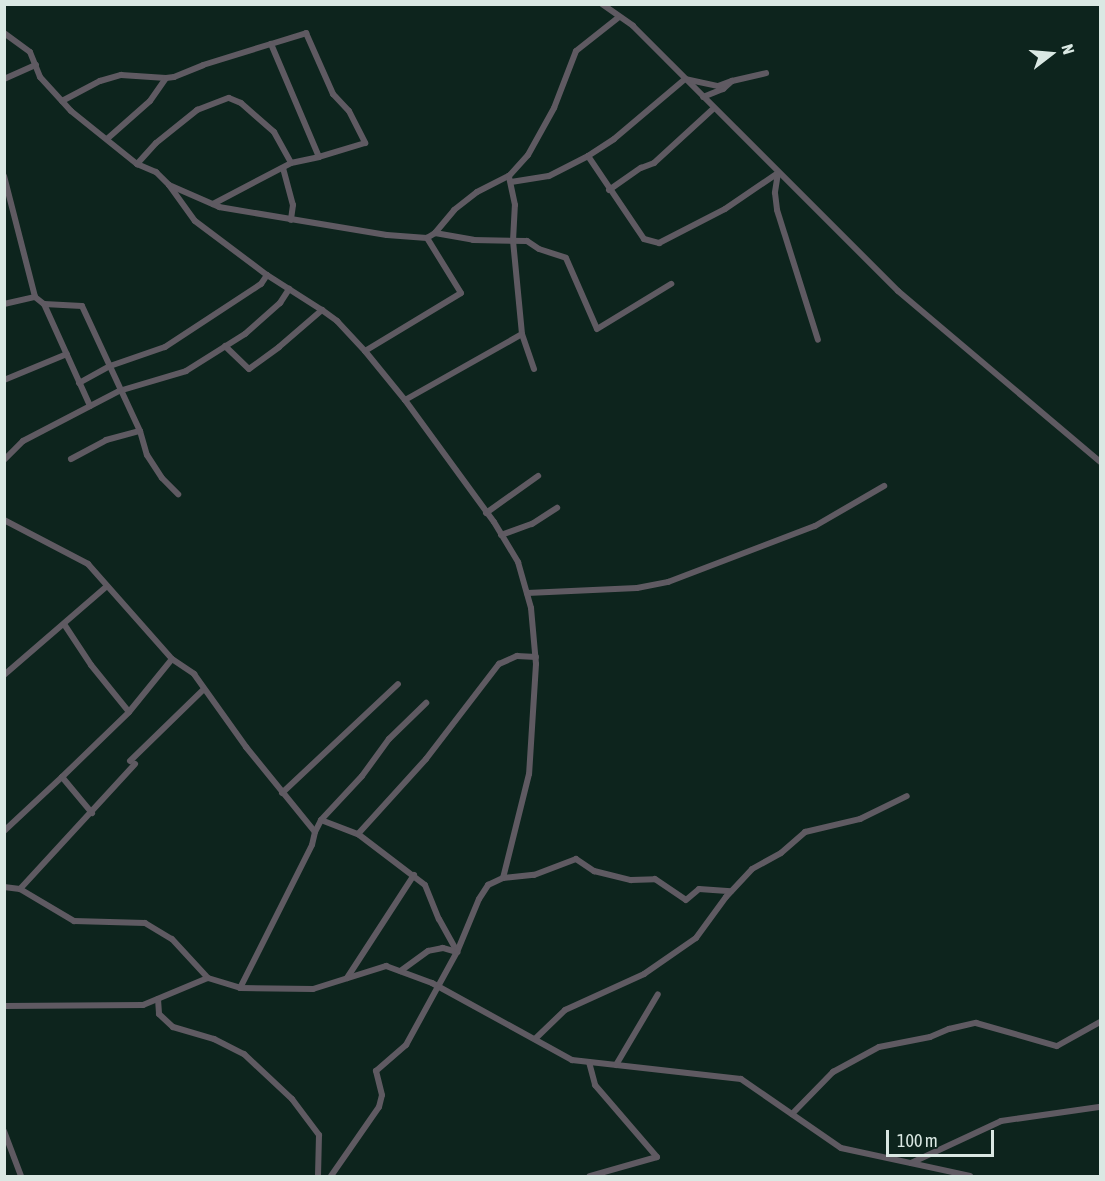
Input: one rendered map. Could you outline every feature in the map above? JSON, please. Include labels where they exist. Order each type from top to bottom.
[{"type":"street","points":[[602,4],[633,26],[898,291],[1101,462]]},
{"type":"street","points":[[534,369],[522,334],[513,241],[515,205],[510,179],[528,155],[554,108],[576,51],[619,17]]},
{"type":"street","points":[[4,33],[30,52],[40,77],[62,101],[137,164],[156,172],[169,185],[195,221],[267,275],[337,321],[405,400],[518,562],[531,608],[536,657],[529,774],[503,878]]},
{"type":"street","points":[[62,101],[100,81],[121,75],[166,78],[306,33],[333,94],[349,111],[365,143],[291,163],[213,204]]},
{"type":"street","points":[[271,44],[319,157]]},
{"type":"street","points":[[4,79],[36,65]]},
{"type":"street","points":[[686,79],[718,86],[766,73]]},
{"type":"street","points":[[107,139],[150,101],[166,78]]},
{"type":"street","points":[[169,185],[223,208],[266,213],[291,220],[387,235],[427,238],[435,233],[454,210],[477,192],[510,179],[549,176],[588,156],[614,139],[686,79]]},
{"type":"street","points":[[703,97],[723,89],[732,81]]},
{"type":"street","points":[[137,164],[156,143],[196,110],[229,98],[241,103],[273,132],[291,163]]},
{"type":"street","points":[[609,190],[641,168],[654,163],[714,108]]},
{"type":"street","points":[[588,156],[644,239],[659,243],[725,209],[778,173]]},
{"type":"street","points":[[283,168],[293,205],[291,220]]},
{"type":"street","points":[[778,173],[775,193],[777,210],[818,340]]},
{"type":"street","points":[[4,176],[35,297],[44,304],[90,406]]},
{"type":"street","points":[[435,233],[473,240],[527,241],[539,249],[566,258],[597,329],[671,285]]},
{"type":"street","points":[[365,351],[461,293],[427,238]]},
{"type":"street","points":[[79,383],[110,366],[165,347],[261,284],[267,275]]},
{"type":"street","points":[[4,460],[23,441],[119,391],[186,371],[245,334],[280,303],[289,289]]},
{"type":"street","points":[[4,304],[35,297]]},
{"type":"street","points":[[44,304],[82,306],[119,391],[140,431],[147,455],[162,478],[178,494]]},
{"type":"street","points":[[225,346],[249,369],[322,310]]},
{"type":"street","points":[[405,400],[522,334]]},
{"type":"street","points":[[4,380],[67,354]]},
{"type":"street","points":[[71,459],[106,440],[140,431]]},
{"type":"street","points":[[486,513],[538,476]]},
{"type":"street","points":[[527,593],[637,588],[668,582],[815,526],[884,486]]},
{"type":"street","points":[[501,535],[532,524],[557,508]]},
{"type":"street","points":[[4,520],[88,564],[172,659],[194,675],[282,793],[315,832]]},
{"type":"street","points":[[4,675],[106,587]]},
{"type":"street","points":[[64,624],[91,665],[129,712]]},
{"type":"street","points":[[358,834],[426,759],[499,664],[517,656],[536,657]]},
{"type":"street","points":[[4,831],[129,712],[172,659]]},
{"type":"street","points":[[282,793],[399,684]]},
{"type":"street","points":[[20,889],[92,813],[133,763],[204,689]]},
{"type":"street","points":[[240,988],[312,845],[321,820],[362,776],[389,739],[426,703]]},
{"type":"street","points":[[62,777],[92,813]]},
{"type":"street","points":[[535,1039],[565,1010],[644,974],[696,938],[731,891],[752,869],[781,853],[805,832],[860,819],[907,796]]},
{"type":"street","points":[[321,820],[358,834],[425,885],[439,920],[457,952]]},
{"type":"street","points":[[331,1176],[380,1107],[382,1095],[376,1071],[406,1045],[457,952],[479,899],[488,885],[503,878],[534,875],[576,859],[594,871],[631,880],[655,879],[686,900],[699,889],[731,891]]},
{"type":"street","points":[[346,978],[414,875]]},
{"type":"street","points":[[4,887],[20,889],[74,921],[145,924],[172,939],[208,978],[240,988],[313,989],[386,966],[439,987],[572,1060],[741,1079],[841,1148],[970,1176]]},
{"type":"street","points":[[400,971],[428,951],[442,948],[457,952]]},
{"type":"street","points":[[4,1006],[143,1005],[208,978]]},
{"type":"street","points":[[616,1065],[658,994]]},
{"type":"street","points":[[158,999],[159,1014],[173,1028],[214,1039],[244,1054],[292,1100],[318,1135],[318,1176]]},
{"type":"street","points":[[792,1114],[833,1072],[879,1047],[930,1037],[949,1029],[976,1023],[1057,1046],[1101,1022]]},
{"type":"street","points":[[589,1062],[595,1085],[657,1157],[590,1176]]},
{"type":"street","points":[[911,1163],[1001,1120],[1099,1107]]},
{"type":"street","points":[[4,1131],[21,1176]]}]
